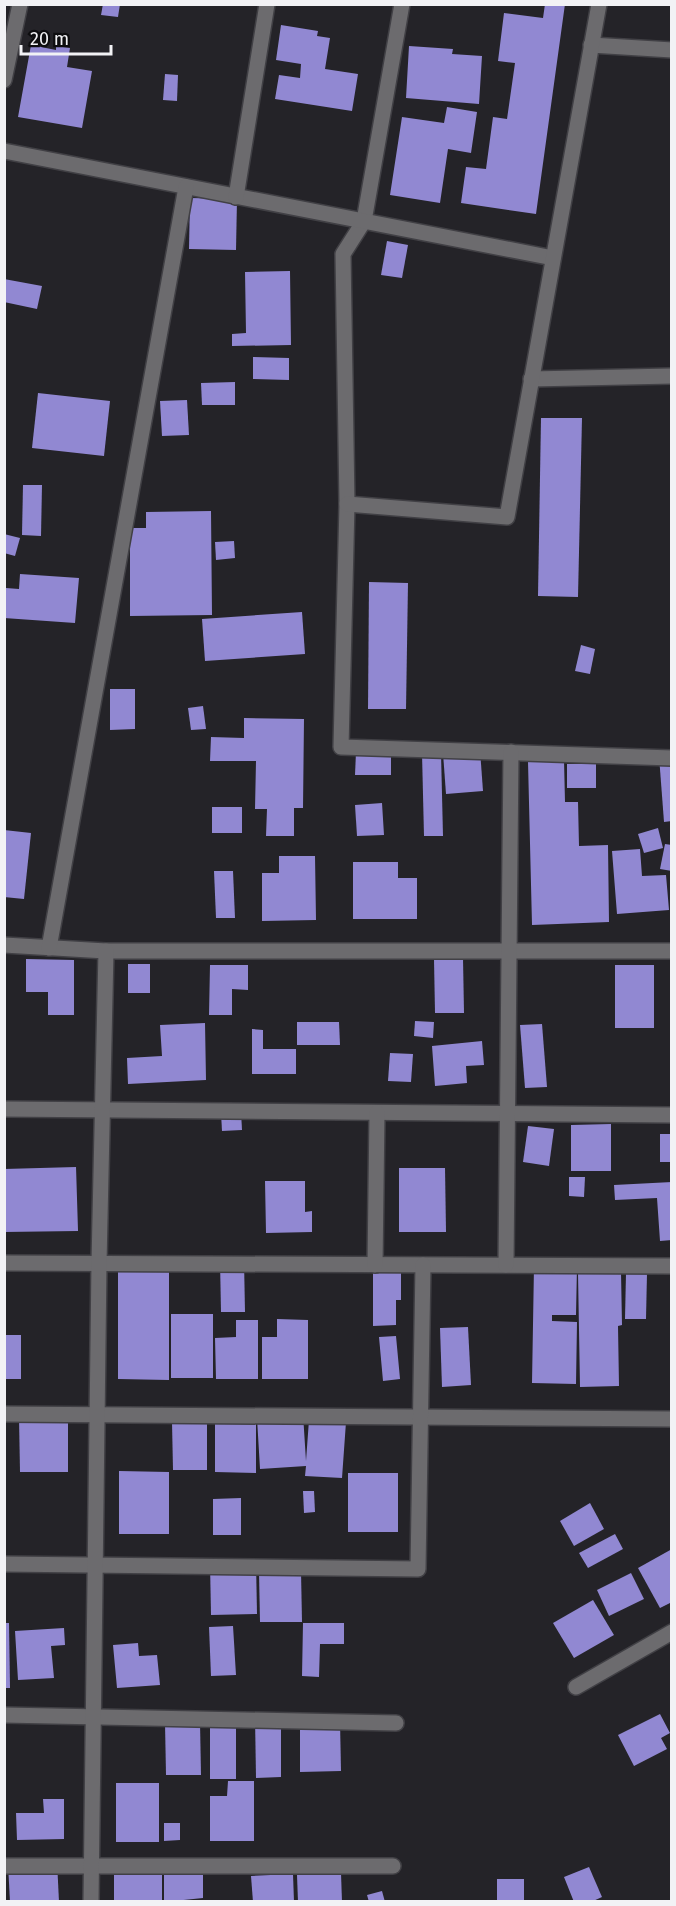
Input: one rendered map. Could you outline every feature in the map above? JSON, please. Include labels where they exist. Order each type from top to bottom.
[{"type":"street","points":[[4,80],[20,4]]},
{"type":"street","points":[[236,197],[267,4]]},
{"type":"street","points":[[402,4],[364,221],[343,254],[347,504],[341,747],[672,758]]},
{"type":"street","points":[[347,504],[507,518],[599,4]]},
{"type":"street","points":[[591,45],[672,50]]},
{"type":"street","points":[[4,151],[553,258]]},
{"type":"street","points":[[49,948],[186,187]]},
{"type":"street","points":[[531,379],[672,376]]},
{"type":"street","points":[[506,1265],[511,752]]},
{"type":"street","points":[[4,945],[106,951],[672,951]]},
{"type":"street","points":[[91,1902],[101,1110],[106,951]]},
{"type":"street","points":[[4,1109],[672,1116]]},
{"type":"street","points":[[375,1264],[377,1113]]},
{"type":"street","points":[[4,1263],[672,1266]]},
{"type":"street","points":[[4,1564],[418,1569],[423,1265]]},
{"type":"street","points":[[4,1414],[672,1419]]},
{"type":"street","points":[[576,1687],[672,1632]]},
{"type":"street","points":[[4,1715],[396,1723]]},
{"type":"street","points":[[4,1866],[92,1868],[393,1866]]},
{"type":"building","points":[[103,4],[120,4],[118,17],[101,15]]},
{"type":"building","points":[[545,4],[565,4],[536,214],[461,203],[466,167],[486,169],[493,117],[507,119],[515,63],[498,61],[504,13],[543,18]]},
{"type":"building","points":[[281,25],[318,31],[317,36],[330,38],[325,69],[358,74],[352,111],[275,99],[279,75],[300,78],[301,64],[276,60]]},
{"type":"building","points":[[31,45],[56,50],[56,46],[70,48],[67,67],[92,71],[82,128],[18,117]]},
{"type":"building","points":[[409,46],[453,49],[452,54],[482,56],[479,104],[406,98]]},
{"type":"building","points":[[165,74],[178,75],[177,101],[163,100]]},
{"type":"building","points":[[447,107],[477,112],[471,153],[448,149],[440,203],[390,195],[402,117],[444,123]]},
{"type":"building","points":[[190,198],[237,199],[236,250],[189,249]]},
{"type":"building","points":[[387,241],[408,245],[402,278],[381,275]]},
{"type":"building","points":[[290,271],[291,345],[232,346],[232,334],[246,333],[245,272]]},
{"type":"building","points":[[4,279],[42,286],[37,309],[4,302]]},
{"type":"building","points":[[253,357],[289,358],[289,380],[253,379]]},
{"type":"building","points":[[235,382],[235,405],[202,405],[201,383]]},
{"type":"building","points":[[38,393],[110,401],[104,456],[32,448]]},
{"type":"building","points":[[187,400],[189,435],[162,436],[160,401]]},
{"type":"building","points":[[541,418],[582,418],[578,597],[538,596]]},
{"type":"building","points":[[23,485],[42,485],[41,536],[22,535]]},
{"type":"building","points":[[211,511],[212,615],[130,616],[130,528],[146,528],[146,512]]},
{"type":"building","points":[[4,534],[20,538],[15,556],[4,553]]},
{"type":"building","points":[[234,541],[235,558],[216,560],[215,542]]},
{"type":"building","points":[[20,574],[79,578],[75,623],[4,618],[6,588],[19,589]]},
{"type":"building","points":[[369,582],[408,583],[406,709],[368,709]]},
{"type":"building","points":[[302,612],[305,654],[205,661],[202,619]]},
{"type":"building","points":[[581,645],[595,649],[590,674],[575,671]]},
{"type":"building","points":[[110,689],[135,689],[135,729],[110,730]]},
{"type":"building","points":[[203,706],[206,729],[191,730],[188,708]]},
{"type":"building","points":[[244,718],[304,719],[303,808],[294,808],[294,836],[266,836],[267,809],[255,809],[256,761],[210,761],[211,737],[244,738]]},
{"type":"building","points":[[480,750],[483,791],[446,794],[443,753]]},
{"type":"building","points":[[356,752],[391,752],[391,775],[355,775]]},
{"type":"building","points":[[422,753],[441,753],[443,836],[424,836]]},
{"type":"building","points":[[672,755],[672,821],[664,822],[659,756]]},
{"type":"building","points":[[564,760],[565,802],[578,802],[579,846],[608,845],[609,922],[532,925],[528,762]]},
{"type":"building","points":[[567,764],[596,764],[596,788],[567,788]]},
{"type":"building","points":[[382,803],[384,835],[357,836],[355,805]]},
{"type":"building","points":[[212,807],[242,807],[242,833],[212,833]]},
{"type":"building","points":[[658,828],[663,848],[644,853],[638,834]]},
{"type":"building","points":[[4,830],[31,833],[24,899],[4,897]]},
{"type":"building","points":[[665,844],[672,845],[672,871],[660,869]]},
{"type":"building","points":[[640,849],[642,876],[666,875],[669,910],[617,914],[612,851]]},
{"type":"building","points":[[279,856],[315,856],[316,920],[262,921],[262,873],[279,873]]},
{"type":"building","points":[[353,862],[398,862],[398,878],[417,878],[417,919],[353,919]]},
{"type":"building","points":[[214,871],[233,871],[235,918],[216,918]]},
{"type":"building","points":[[463,958],[464,1013],[435,1013],[434,959]]},
{"type":"building","points":[[26,959],[74,960],[74,1015],[48,1015],[48,992],[26,992]]},
{"type":"building","points":[[128,964],[150,964],[150,993],[128,993]]},
{"type":"building","points":[[210,965],[248,965],[248,990],[232,989],[232,1015],[209,1015]]},
{"type":"building","points":[[615,965],[654,965],[654,1028],[615,1028]]},
{"type":"building","points":[[415,1021],[434,1022],[433,1038],[414,1036]]},
{"type":"building","points":[[297,1022],[339,1022],[340,1045],[297,1045]]},
{"type":"building","points":[[205,1023],[206,1080],[128,1084],[127,1058],[162,1056],[160,1025]]},
{"type":"building","points":[[542,1024],[547,1087],[525,1088],[520,1025]]},
{"type":"building","points":[[252,1029],[263,1030],[263,1049],[296,1049],[296,1074],[252,1074]]},
{"type":"building","points":[[482,1041],[484,1065],[466,1066],[467,1083],[435,1086],[432,1046]]},
{"type":"building","points":[[390,1053],[413,1054],[411,1082],[388,1081]]},
{"type":"building","points":[[241,1111],[242,1130],[222,1131],[221,1113]]},
{"type":"building","points":[[611,1124],[611,1171],[571,1171],[571,1125]]},
{"type":"building","points":[[528,1126],[554,1129],[549,1166],[523,1162]]},
{"type":"building","points":[[660,1134],[672,1134],[672,1162],[660,1162]]},
{"type":"building","points":[[76,1167],[78,1231],[4,1232],[4,1169]]},
{"type":"building","points":[[399,1168],[445,1168],[446,1232],[399,1232]]},
{"type":"building","points":[[569,1177],[585,1177],[584,1197],[569,1196]]},
{"type":"building","points":[[265,1181],[305,1181],[305,1212],[312,1211],[312,1232],[266,1233]]},
{"type":"building","points":[[672,1182],[672,1240],[660,1241],[657,1198],[615,1200],[614,1185]]},
{"type":"building","points":[[169,1258],[169,1380],[118,1379],[118,1259]]},
{"type":"building","points":[[220,1260],[244,1260],[245,1312],[221,1312]]},
{"type":"building","points":[[534,1266],[577,1267],[576,1315],[552,1315],[552,1321],[577,1322],[576,1384],[532,1383]]},
{"type":"building","points":[[373,1271],[401,1271],[401,1300],[396,1300],[396,1325],[373,1326]]},
{"type":"building","points":[[621,1272],[622,1325],[618,1326],[619,1386],[580,1387],[578,1273]]},
{"type":"building","points":[[626,1273],[647,1273],[646,1319],[625,1319]]},
{"type":"building","points":[[171,1314],[213,1314],[213,1378],[171,1378]]},
{"type":"building","points":[[277,1319],[308,1320],[308,1379],[262,1379],[262,1337],[277,1337]]},
{"type":"building","points":[[236,1320],[258,1320],[258,1379],[216,1379],[215,1338],[236,1337]]},
{"type":"building","points":[[468,1327],[471,1385],[442,1387],[440,1328]]},
{"type":"building","points":[[4,1335],[21,1335],[21,1379],[4,1379]]},
{"type":"building","points":[[396,1336],[400,1379],[383,1381],[379,1337]]},
{"type":"building","points":[[303,1414],[306,1461],[309,1420],[346,1422],[342,1478],[305,1476],[306,1466],[260,1469],[257,1418]]},
{"type":"building","points":[[215,1416],[256,1416],[256,1473],[215,1472]]},
{"type":"building","points":[[19,1417],[68,1417],[68,1472],[20,1472]]},
{"type":"building","points":[[172,1422],[207,1422],[207,1470],[173,1470]]},
{"type":"building","points":[[119,1471],[169,1472],[169,1534],[119,1534]]},
{"type":"building","points":[[348,1473],[398,1473],[398,1532],[348,1532]]},
{"type":"building","points":[[303,1491],[314,1491],[315,1512],[304,1513]]},
{"type":"building","points":[[241,1498],[241,1535],[213,1535],[213,1499]]},
{"type":"building","points":[[590,1503],[604,1529],[574,1546],[560,1521]]},
{"type":"building","points":[[615,1534],[623,1549],[588,1568],[579,1553]]},
{"type":"building","points":[[672,1549],[672,1602],[660,1608],[638,1568]]},
{"type":"building","points":[[256,1562],[257,1614],[211,1615],[210,1563]]},
{"type":"building","points":[[301,1571],[302,1622],[260,1622],[259,1572]]},
{"type":"building","points":[[631,1573],[644,1599],[609,1616],[597,1590]]},
{"type":"building","points":[[593,1600],[614,1635],[574,1658],[553,1623]]},
{"type":"building","points":[[4,1623],[9,1623],[10,1688],[4,1688]]},
{"type":"building","points":[[303,1623],[344,1623],[344,1644],[320,1644],[319,1677],[302,1676]]},
{"type":"building","points":[[233,1626],[236,1675],[211,1676],[209,1627]]},
{"type":"building","points":[[64,1628],[65,1645],[51,1646],[54,1678],[18,1680],[15,1631]]},
{"type":"building","points":[[138,1643],[139,1656],[157,1655],[160,1685],[117,1688],[113,1645]]},
{"type":"building","points":[[660,1714],[670,1733],[661,1738],[667,1749],[634,1766],[618,1735]]},
{"type":"building","points":[[255,1717],[281,1717],[281,1777],[256,1778]]},
{"type":"building","points":[[300,1721],[340,1721],[341,1771],[300,1772]]},
{"type":"building","points":[[200,1722],[201,1775],[166,1775],[165,1723]]},
{"type":"building","points":[[210,1725],[236,1726],[236,1779],[210,1779]]},
{"type":"building","points":[[228,1781],[254,1781],[254,1841],[210,1841],[210,1796],[227,1796]]},
{"type":"building","points":[[116,1783],[159,1783],[159,1842],[116,1842]]},
{"type":"building","points":[[43,1799],[64,1799],[64,1839],[17,1840],[16,1813],[44,1813]]},
{"type":"building","points":[[164,1823],[180,1823],[180,1840],[164,1841]]},
{"type":"building","points":[[57,1861],[59,1902],[10,1902],[8,1864]]},
{"type":"building","points":[[589,1867],[602,1897],[591,1902],[574,1902],[564,1877]]},
{"type":"building","points":[[114,1872],[162,1872],[162,1902],[114,1902]]},
{"type":"building","points":[[341,1873],[342,1902],[298,1902],[297,1875]]},
{"type":"building","points":[[293,1874],[294,1902],[253,1902],[251,1876]]},
{"type":"building","points":[[164,1875],[203,1875],[203,1898],[164,1902]]},
{"type":"building","points":[[497,1879],[524,1879],[524,1902],[497,1902]]},
{"type":"building","points":[[382,1891],[385,1902],[369,1902],[367,1895]]}]
